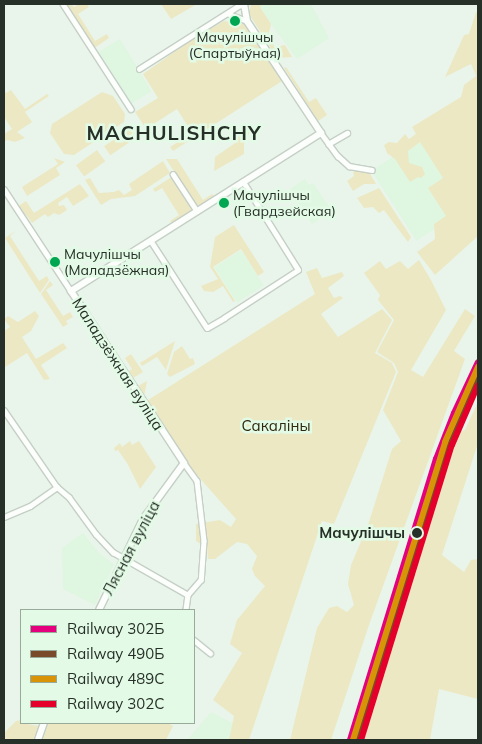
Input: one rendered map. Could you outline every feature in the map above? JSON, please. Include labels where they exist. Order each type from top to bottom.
[{"type":"street","points":[[63,4],[131,109]]},
{"type":"street","points":[[139,69],[244,5],[247,21],[328,144],[349,166],[372,170]]},
{"type":"street","points":[[229,14],[247,21]]},
{"type":"street","points":[[71,291],[321,133]]},
{"type":"street","points":[[328,144],[347,133]]},
{"type":"street","points":[[173,174],[197,210]]},
{"type":"street","points":[[150,242],[207,328],[298,270],[243,182]]},
{"type":"street","name":"Маладзёжная вуліца","points":[[4,189],[184,463]]},
{"type":"street","points":[[4,410],[57,487],[69,497],[96,534],[113,552],[188,595]]},
{"type":"street","points":[[184,463],[197,481],[204,541],[200,580],[188,595],[186,609]]},
{"type":"street","name":"Лясная вуліца","points":[[100,609],[152,506],[184,463]]},
{"type":"street","points":[[4,517],[30,506],[57,487]]},
{"type":"street","points":[[195,641],[210,653]]},
{"type":"street","points":[[38,740],[44,724]]},
{"type":"shaded area","points":[[262,4],[311,4],[329,38],[297,59],[260,7]]},
{"type":"shaded area","points":[[120,39],[151,91],[128,105],[97,53]]},
{"type":"shaded area","points":[[425,136],[470,206],[417,240],[371,171]]},
{"type":"shaded area","points":[[305,179],[309,185],[313,183],[332,211],[312,224],[290,189]]},
{"type":"shaded area","points":[[241,250],[264,285],[237,303],[214,267]]},
{"type":"shaded area","points":[[83,533],[100,554],[114,564],[95,605],[63,589],[62,548]]},
{"type":"shaded area","points":[[211,712],[240,727],[238,740],[187,740]]},
{"type":"green space","points":[[64,4],[71,4],[74,7],[79,4],[87,4],[89,7],[78,14],[95,41],[107,34],[109,38],[93,49]]},
{"type":"green space","points":[[161,4],[197,4],[171,19]]},
{"type":"green space","points":[[251,4],[262,4],[260,7],[271,24],[269,33],[275,47],[285,45],[292,57],[277,58],[249,14]]},
{"type":"green space","points":[[476,12],[478,13],[478,236],[435,275],[417,252],[435,239],[434,224],[446,216],[428,188],[443,178],[420,142],[408,151],[409,163],[422,167],[425,174],[421,178],[418,177],[410,182],[395,159],[387,153],[384,145],[389,142],[397,143],[405,134],[409,139],[416,134],[412,127],[461,97],[464,85],[476,76],[471,64],[445,77],[464,35],[469,34]]},
{"type":"green space","points":[[224,21],[247,24],[292,92],[290,94],[282,81],[173,151],[170,147],[192,133],[177,109],[146,129],[135,112],[158,98],[143,74],[194,38]]},
{"type":"green space","points":[[286,67],[309,102],[316,98],[327,115],[318,121],[284,68]]},
{"type":"green space","points":[[4,90],[6,93],[11,90],[25,109],[47,94],[49,96],[25,112],[32,122],[17,132],[25,138],[15,142],[7,140],[4,142],[4,134],[12,129],[4,117]]},
{"type":"green space","points":[[102,92],[113,96],[125,114],[124,122],[74,155],[64,154],[50,133],[52,124]]},
{"type":"green space","points":[[134,126],[140,135],[110,155],[104,146]]},
{"type":"green space","points":[[254,127],[244,140],[244,154],[214,171],[215,157],[238,141],[234,134]]},
{"type":"green space","points":[[97,150],[105,161],[84,177],[76,165]]},
{"type":"green space","points":[[54,158],[65,162],[56,168],[60,175],[27,196],[22,187],[58,164]]},
{"type":"green space","points":[[166,159],[177,159],[203,200],[212,194],[214,196],[197,207]]},
{"type":"green space","points":[[163,161],[170,173],[135,196],[111,199],[101,205],[85,180],[90,178],[99,193],[119,190],[124,195],[132,190],[129,184]]},
{"type":"green space","points":[[355,170],[369,172],[376,184],[364,184],[353,191],[347,181],[354,176],[353,172]]},
{"type":"green space","points":[[173,176],[194,209],[172,223],[170,221],[179,215],[162,188],[155,192],[153,189]]},
{"type":"green space","points":[[80,184],[89,196],[73,206],[67,197],[58,203],[59,206],[64,205],[67,210],[59,215],[54,213],[48,217],[45,214],[32,223],[26,215],[23,216],[17,207],[26,201],[34,213]]},
{"type":"green space","points":[[379,188],[411,237],[408,242],[384,210],[379,213],[373,207],[364,208],[357,198]]},
{"type":"green space","points":[[234,225],[264,272],[258,276],[241,249],[213,267],[235,301],[233,302],[223,286],[213,292],[204,291],[201,286],[218,279],[210,267],[215,237]]},
{"type":"green space","points":[[17,230],[10,236],[39,281],[47,276],[49,280],[40,293],[5,238]]},
{"type":"green space","points":[[419,260],[446,310],[411,370],[423,377],[465,309],[475,316],[454,351],[465,359],[369,625],[331,740],[290,740],[317,628],[329,608],[337,606],[347,612],[354,605],[348,584],[351,565],[368,525],[392,449],[401,441],[383,410],[398,372],[394,363],[377,352],[394,320],[378,300],[380,295],[364,273],[380,261],[386,269],[400,261],[408,269]]},
{"type":"green space","name":"Сакаліны","points":[[317,268],[322,278],[342,272],[344,276],[328,288],[334,298],[340,296],[343,298],[321,314],[338,337],[382,309],[392,320],[375,353],[392,363],[396,372],[334,524],[322,521],[249,740],[229,740],[234,716],[213,700],[242,653],[230,644],[237,620],[265,586],[255,576],[252,569],[257,556],[247,544],[237,542],[215,559],[208,559],[207,548],[196,541],[196,524],[220,520],[231,527],[236,519],[196,474],[145,402],[315,294],[306,272]]},
{"type":"green space","points":[[50,281],[53,285],[46,290],[63,316],[70,312],[73,317],[66,321],[68,324],[63,327],[41,294]]},
{"type":"green space","points":[[35,311],[39,316],[31,331],[22,337],[36,359],[63,343],[67,348],[41,365],[50,379],[44,380],[27,353],[5,367],[4,365],[4,331],[10,327],[4,319],[8,316],[18,322]]},
{"type":"green space","points":[[175,341],[166,370],[157,357],[142,366],[140,363]]},
{"type":"green space","points":[[182,346],[190,359],[193,358],[195,364],[170,377],[167,374],[174,352]]},
{"type":"green space","points":[[131,354],[143,372],[133,378],[138,386],[147,381],[144,397],[127,372],[132,369],[125,358]]},
{"type":"green space","points":[[478,402],[478,443],[442,555],[464,572],[471,560],[478,559],[478,699],[439,689],[430,740],[355,740],[394,618],[408,602],[401,597],[455,433],[465,430]]},
{"type":"green space","points":[[130,441],[132,445],[139,441],[156,467],[140,489],[127,463],[118,450],[115,451],[114,448],[120,443],[122,447]]},
{"type":"green space","points":[[20,720],[20,724],[39,726],[33,740],[4,740],[4,733],[16,721]]},
{"type":"green space","points":[[47,724],[170,724],[173,726],[166,740],[40,740]]},
{"type":"rail line","name":"302Б","points":[[350,740],[436,459],[454,413],[478,362]]},
{"type":"rail line","name":"489С","points":[[353,740],[445,442],[478,367]]},
{"type":"rail line","name":"490Б","points":[[358,740],[443,461],[478,379]]},
{"type":"rail line","name":"302С","points":[[361,740],[452,445],[478,385]]},
{"type":"place","name":"Мачулішчы (Спартыўная)","points":[[235,21]]},
{"type":"place","name":"Мачулішчы (Гвардзейская)","points":[[224,203]]},
{"type":"place","name":"Мачулішчы (Маладзёжная)","points":[[55,262]]},
{"type":"place","name":"Мачулішчы","points":[[417,533]]},
{"type":"district","name":"MACHULISHCHY","points":[[174,132]]}]
